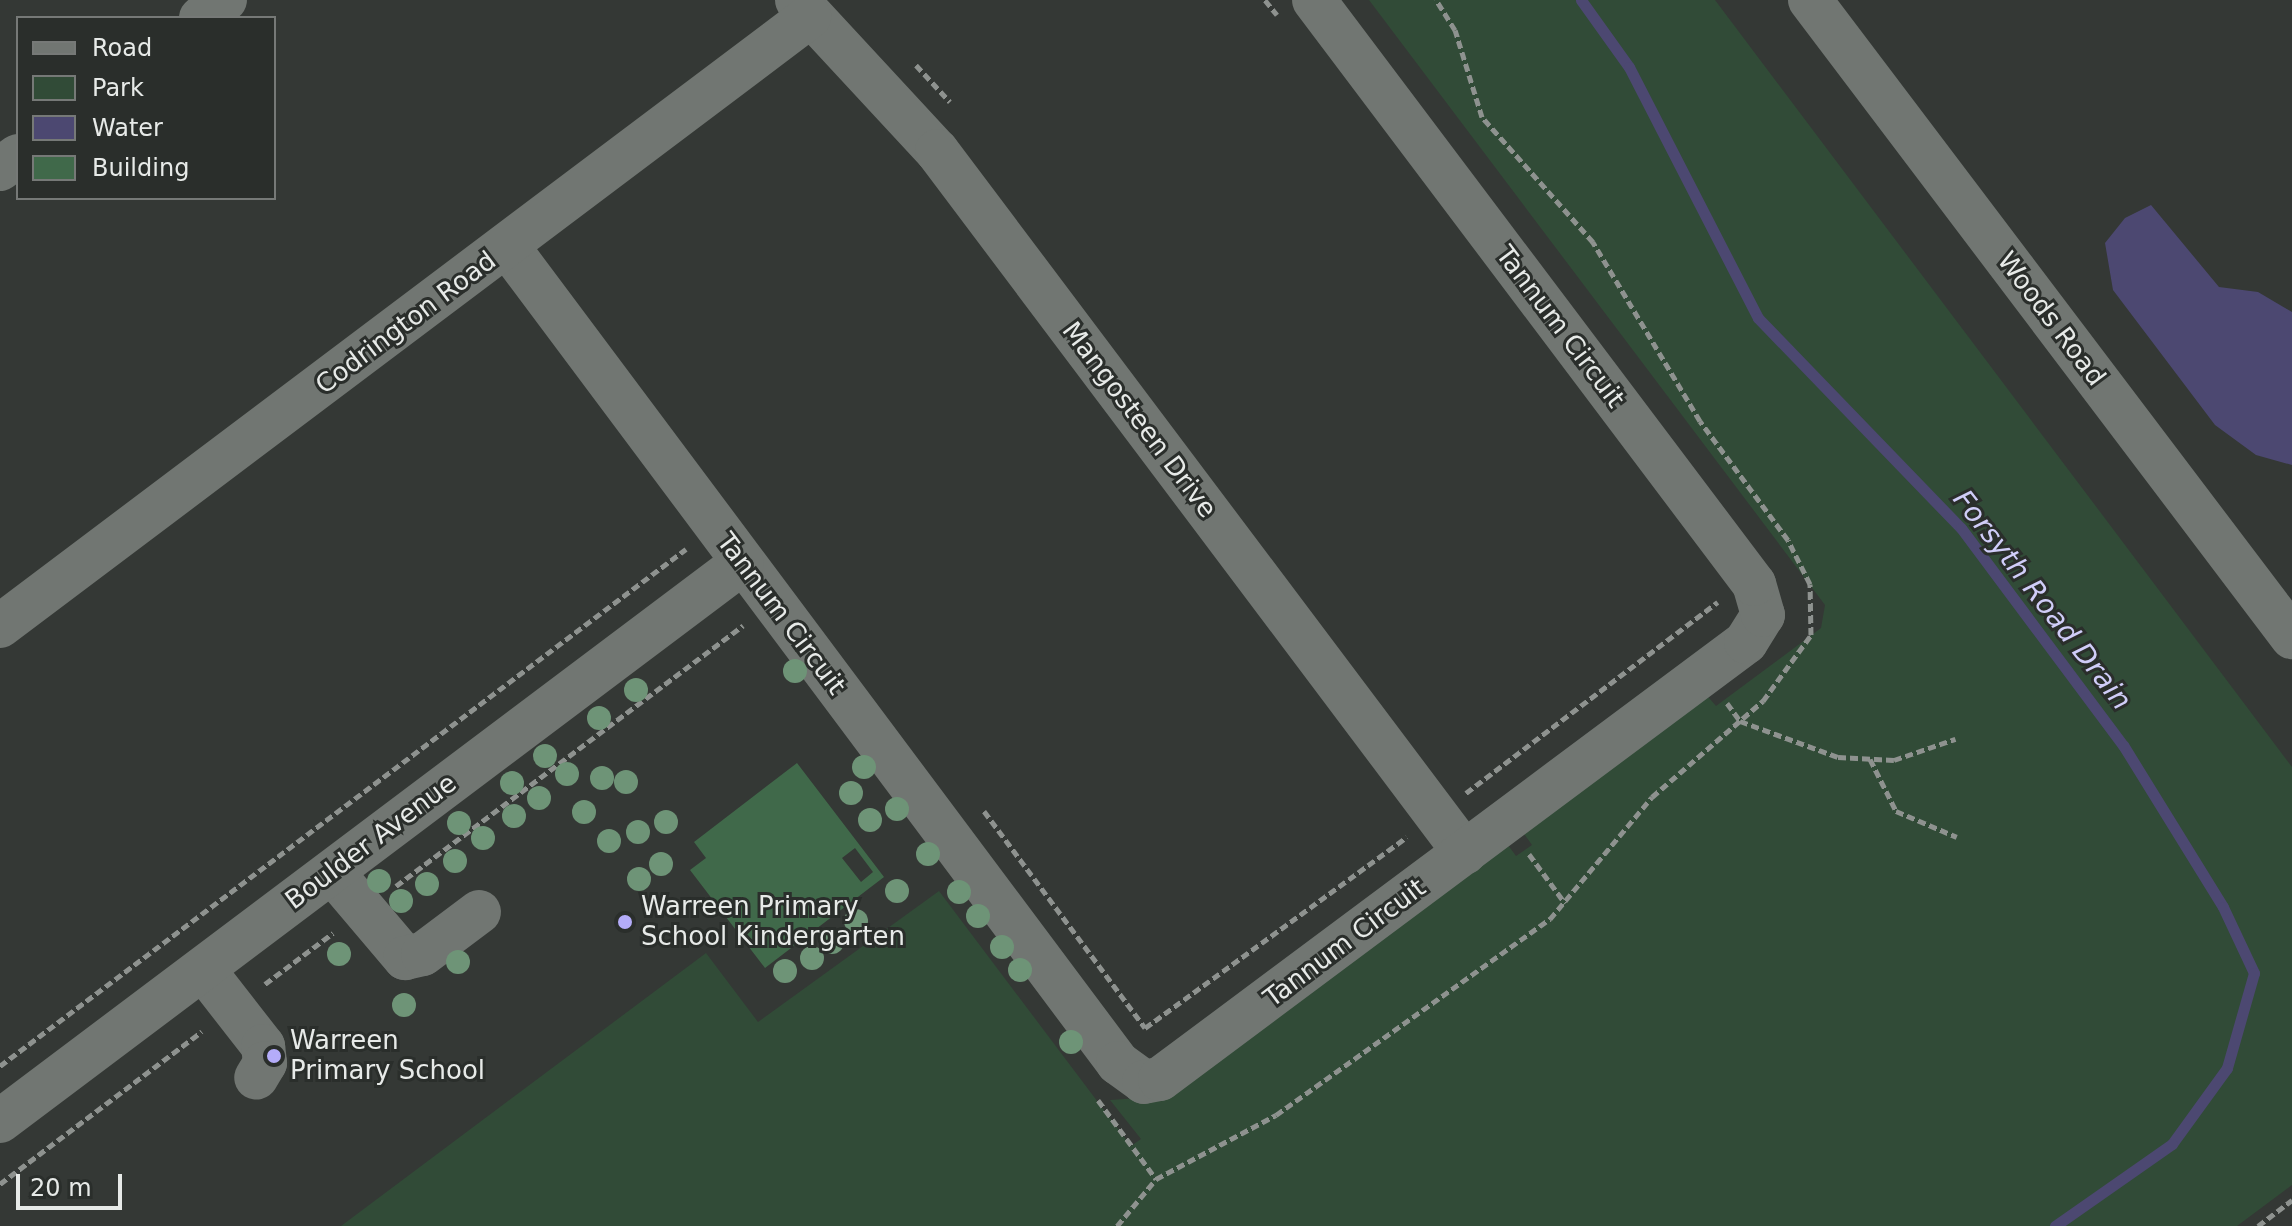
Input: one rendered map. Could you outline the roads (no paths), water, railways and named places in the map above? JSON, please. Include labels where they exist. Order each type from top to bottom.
[{"type":"street","points":[[204,16],[225,0]]},
{"type":"street","name":"Woods Road","points":[[1810,0],[2292,637]]},
{"type":"street","name":"Codrington Road","points":[[0,626],[508,247],[803,9]]},
{"type":"street","name":"Mangosteen Drive","points":[[803,9],[937,151],[1465,853]]},
{"type":"street","name":"Tannum Circuit","points":[[508,247],[728,573],[1118,1063],[1144,1082],[1176,1070],[1703,674],[1757,629],[1762,600],[1754,584],[1299,13]]},
{"type":"street","name":"Boulder Avenue","points":[[0,1121],[728,573]]},
{"type":"street","points":[[332,872],[362,912],[405,958],[423,954],[479,912]]},
{"type":"street","points":[[203,969],[263,1046],[265,1063],[256,1078]]},
{"type":"water","points":[[2151,205],[2219,287],[2258,292],[2292,312],[2292,465],[2256,455],[2215,425],[2113,290],[2105,243],[2125,218]]},
{"type":"waterway","name":"Forsyth Road Drain","points":[[1581,0],[1629,67],[1758,318],[1961,528],[2123,745],[2223,907],[2254,973],[2227,1068],[2172,1144],[2055,1226]]},
{"type":"place","name":"Warreen Primary School Kindergarten","points":[[625,922]]},
{"type":"place","name":"Warreen Primary School","points":[[274,1056]]}]
